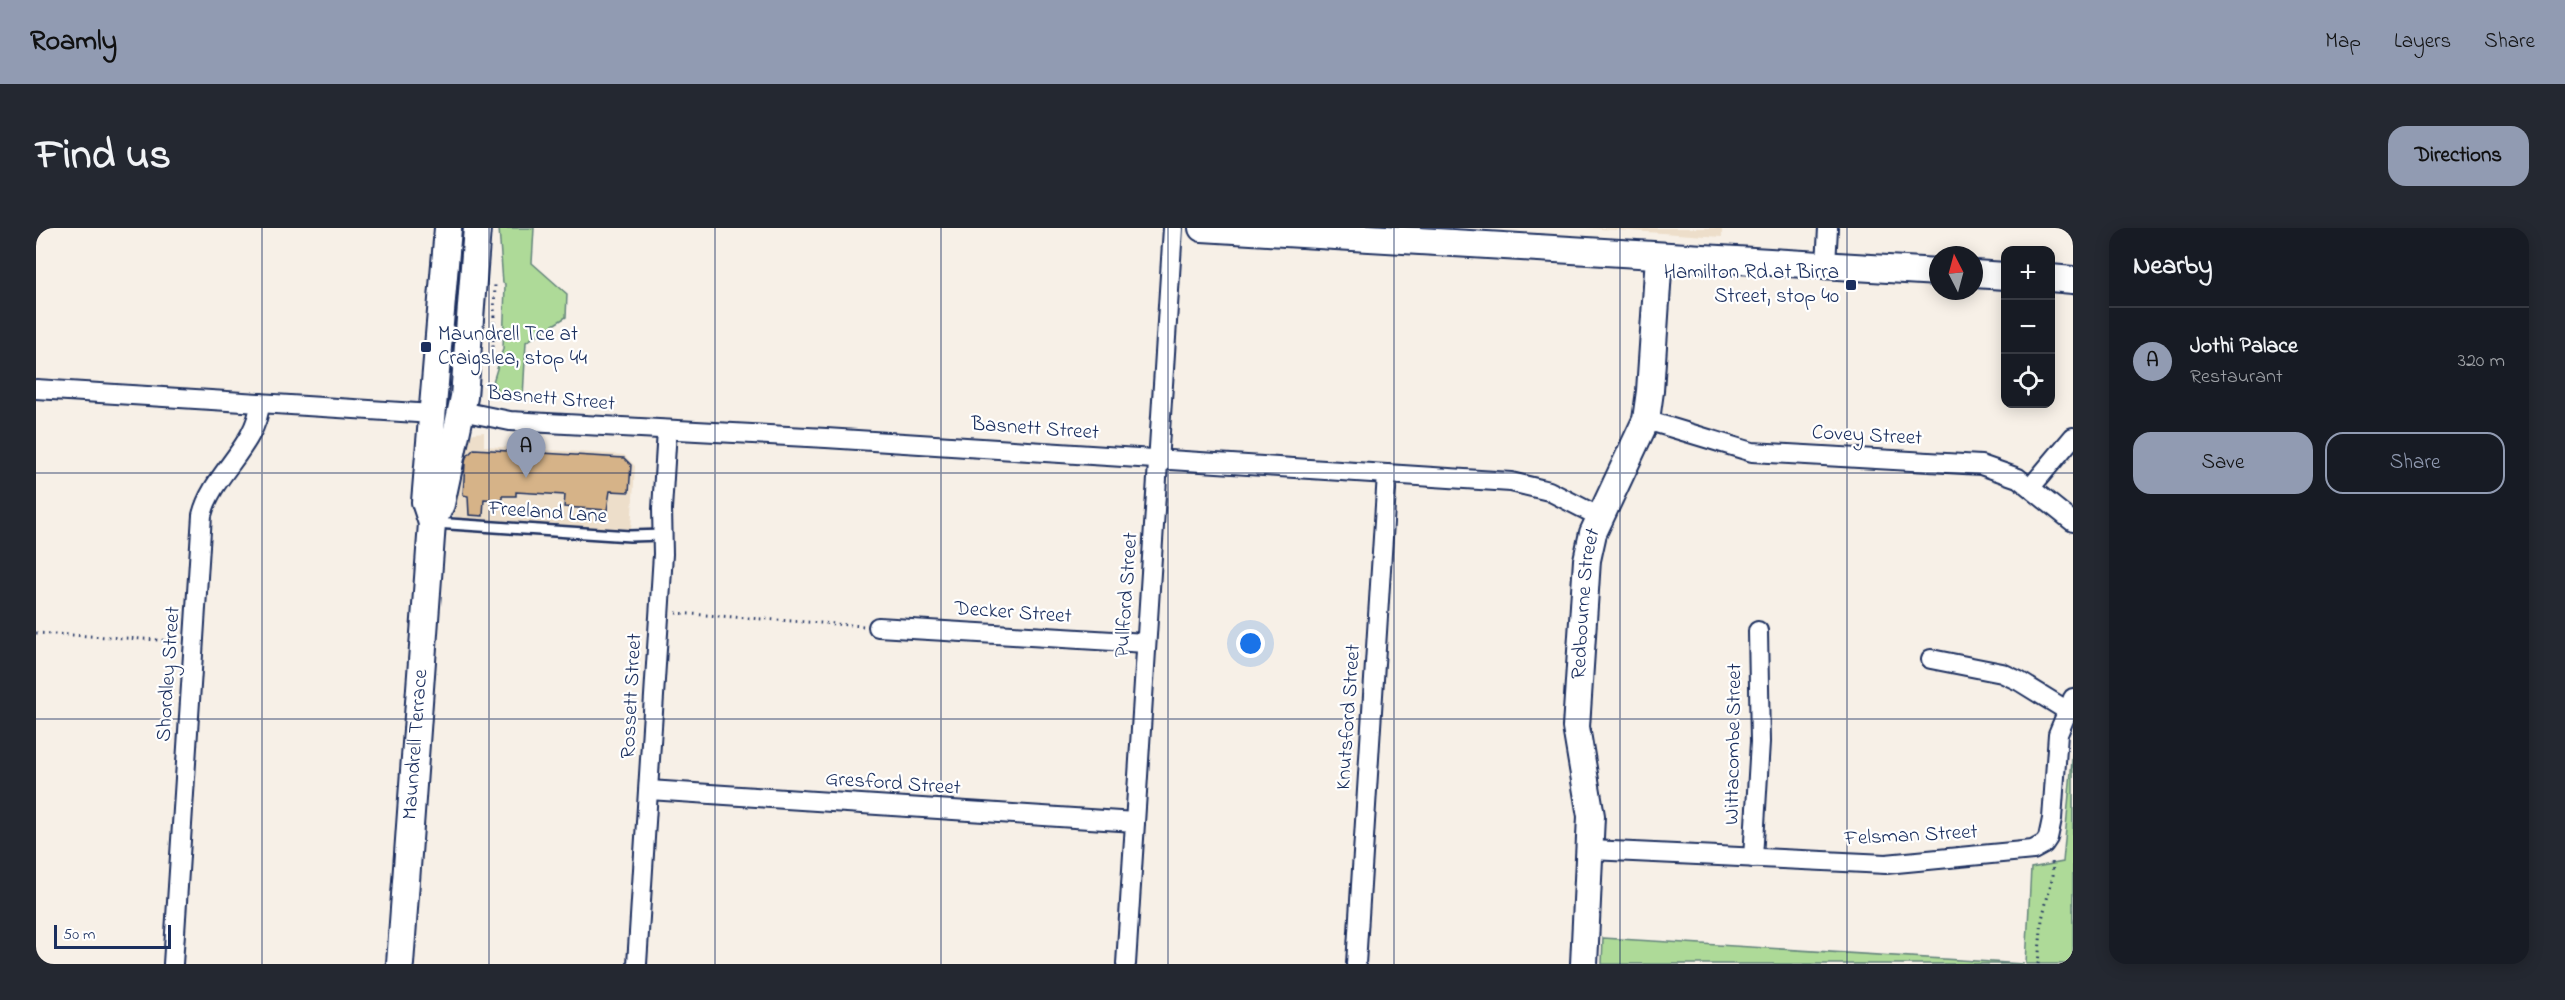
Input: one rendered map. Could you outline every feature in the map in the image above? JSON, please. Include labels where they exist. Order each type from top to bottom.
[{"type":"main road","name":"Maundrell Terrace","points":[[432,523],[425,502],[448,228]]},
{"type":"main road","name":"Maundrell Terrace","points":[[400,964],[432,523],[441,504],[461,411],[471,332],[477,228]]},
{"type":"main road","points":[[1202,228],[1299,231],[1659,256],[1929,271]]},
{"type":"main road","name":"Redbourne Street","points":[[1584,964],[1591,816],[1575,727],[1587,560],[1600,517],[1646,420],[1659,256]]},
{"type":"main road","points":[[1983,275],[2001,276]]},
{"type":"main road","points":[[2055,279],[2073,280]]},
{"type":"street","name":"Pullford Street","points":[[1126,964],[1173,228]]},
{"type":"street","points":[[1826,265],[1827,228]]},
{"type":"street","points":[[36,389],[433,414]]},
{"type":"street","name":"Shordley Street","points":[[173,964],[201,533],[205,503],[256,422],[260,403]]},
{"type":"street","name":"Basnett Street","points":[[461,411],[479,417],[510,421],[1527,484],[1549,491],[1600,517]]},
{"type":"street","name":"Covey Street","points":[[1646,420],[1752,452],[1981,465],[2007,473],[2031,487],[2073,522]]},
{"type":"street","name":"Rossett Street","points":[[637,964],[659,612],[667,430]]},
{"type":"street","points":[[2031,487],[2073,437]]},
{"type":"street","name":"Knutsford Street","points":[[1356,964],[1387,474]]},
{"type":"street","name":"Decker Street","points":[[878,627],[1146,643]]},
{"type":"street","name":"Wittacombe Street","points":[[1753,858],[1760,742],[1758,631]]},
{"type":"street","points":[[1931,659],[2002,674],[2070,704],[2058,734],[2051,829],[2044,844]]},
{"type":"street","name":"Gresford Street","points":[[649,790],[1135,822]]},
{"type":"street","name":"Felsman Street","points":[[1591,850],[1886,864],[2028,851],[2044,844]]},
{"type":"lane","name":"Freeland Lane","points":[[432,523],[619,536],[663,536]]},
{"type":"path","points":[[659,612],[878,627]]},
{"type":"path","points":[[36,633],[194,642]]},
{"type":"path","points":[[2038,964],[2042,919],[2053,875],[2051,853],[2044,844]]},
{"type":"path","points":[[2070,964],[2073,958]]},
{"type":"shaded area","points":[[1586,228],[1722,228],[1722,237]]},
{"type":"shaded area","points":[[484,432],[484,446],[624,455],[635,466],[631,530],[461,519],[454,516],[449,508],[466,438],[474,433]]},
{"type":"green space","points":[[499,228],[534,228],[532,263],[567,294],[566,317],[526,342],[523,397],[499,393],[493,382],[503,349],[505,284],[503,283]]},
{"type":"green space","points":[[2073,749],[2073,964],[2026,964],[2031,868],[2063,862]]},
{"type":"green space","points":[[1603,938],[2024,964],[1602,964]]},
{"type":"building","points":[[474,449],[624,458],[631,465],[629,492],[610,491],[607,510],[564,507],[565,495],[516,492],[516,496],[502,496],[502,500],[484,499],[483,516],[469,515],[468,496],[463,495],[465,463],[466,457]]},
{"type":"place","name":"Hamilton Rd at Birra Street, stop 40","points":[[1851,285]]},
{"type":"place","name":"Maundrell Tce at Craigslea, stop 44","points":[[426,347]]},
{"type":"place","name":"Jothi Palace","points":[[526,478]]}]
